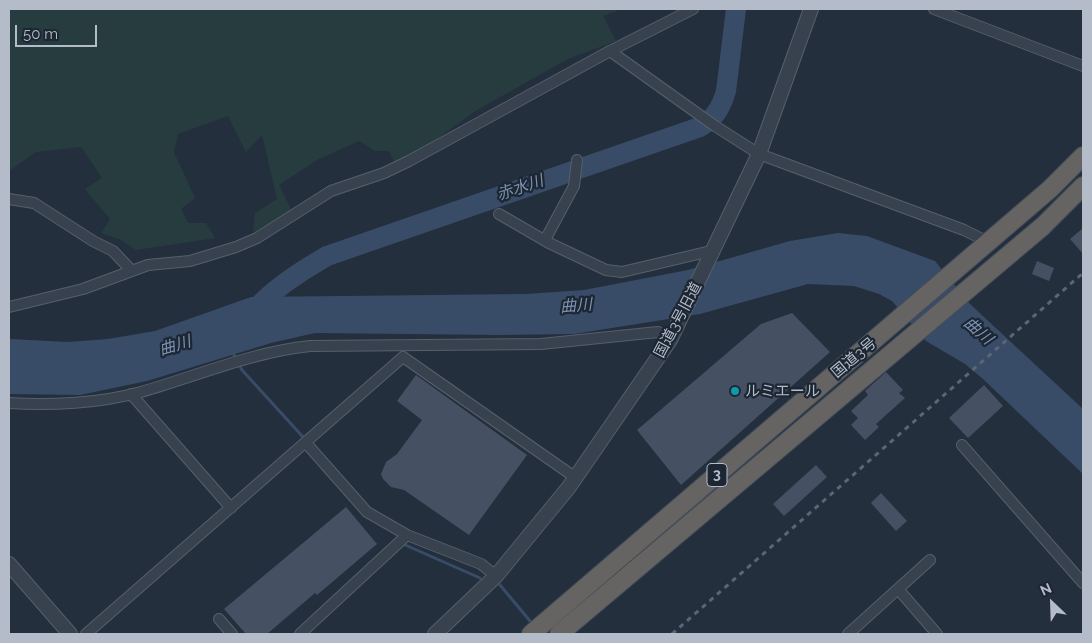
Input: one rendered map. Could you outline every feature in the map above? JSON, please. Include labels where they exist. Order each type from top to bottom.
[{"type":"highway","name":"国道3号","points":[[531,634],[950,276],[1050,189],[1083,156]]},
{"type":"highway","name":"国道3号","points":[[560,634],[1043,226],[1083,186]]},
{"type":"street","points":[[9,307],[83,289],[148,265],[190,261],[257,238],[331,191],[384,173],[409,161],[610,51],[693,9]]},
{"type":"street","name":"国道3号旧道","points":[[435,634],[496,576],[576,478],[670,340],[676,324],[712,256],[759,154],[811,9]]},
{"type":"street","points":[[934,9],[1083,66]]},
{"type":"street","points":[[610,51],[715,126],[759,154],[964,230],[988,242]]},
{"type":"street","points":[[545,240],[574,186],[577,160]]},
{"type":"street","points":[[9,199],[34,203],[93,241],[113,251],[131,270]]},
{"type":"street","points":[[499,214],[545,240],[606,270],[622,272],[712,256]]},
{"type":"street","points":[[9,402],[50,404],[132,394],[276,350],[310,346],[541,344],[658,332],[670,340]]},
{"type":"street","points":[[86,634],[403,357],[576,478]]},
{"type":"street","points":[[132,394],[231,508]]},
{"type":"street","points":[[306,443],[368,512],[407,535],[481,564],[496,576]]},
{"type":"street","points":[[962,445],[1083,583]]},
{"type":"street","points":[[300,634],[407,535]]},
{"type":"street","points":[[848,634],[930,560]]},
{"type":"street","points":[[9,564],[70,634]]},
{"type":"street","points":[[898,589],[937,634]]},
{"type":"street","points":[[219,619],[232,634]]},
{"type":"green space","points":[[9,9],[622,9],[603,16],[616,41],[568,59],[477,110],[431,143],[395,163],[389,151],[375,151],[359,141],[317,160],[279,185],[292,211],[253,233],[255,213],[277,199],[262,135],[246,152],[228,116],[178,134],[174,152],[195,198],[181,209],[188,223],[206,223],[215,238],[136,250],[121,240],[101,233],[110,219],[85,189],[102,178],[81,147],[36,152],[9,171]]},
{"type":"water","name":"曲川","points":[[838,233],[867,236],[935,261],[970,304],[1083,409],[1083,474],[983,379],[965,364],[926,341],[892,301],[879,294],[854,286],[808,284],[700,314],[574,334],[315,333],[271,343],[147,381],[80,395],[9,394],[9,339],[68,342],[108,339],[155,331],[251,297],[526,294],[584,290],[688,270],[790,241]]},
{"type":"building","points":[[1083,228],[1083,254],[1070,239]]},
{"type":"building","points":[[1037,261],[1054,268],[1049,281],[1032,274]]},
{"type":"building","name":"ルミエール","points":[[792,313],[830,352],[681,485],[637,430],[761,324]]},
{"type":"building","points":[[886,372],[903,390],[899,393],[905,398],[876,424],[879,427],[865,440],[851,425],[858,418],[851,411],[868,395],[865,391]]},
{"type":"building","points":[[416,375],[527,455],[469,535],[404,490],[391,487],[381,474],[386,462],[397,454],[422,420],[397,401]]},
{"type":"building","points":[[984,385],[1003,406],[968,438],[949,418]]},
{"type":"building","points":[[816,465],[827,477],[784,516],[773,504]]},
{"type":"building","points":[[881,493],[907,521],[896,531],[871,503]]},
{"type":"building","points":[[346,507],[377,544],[267,634],[246,634],[224,609]]},
{"type":"waterway","name":"赤水川","points":[[249,316],[266,298],[285,283],[327,256],[700,127],[717,112],[726,91],[736,9]]},
{"type":"waterway","points":[[232,351],[242,370],[303,437]]},
{"type":"waterway","points":[[403,544],[480,578]]},
{"type":"waterway","points":[[500,585],[530,621]]},
{"type":"railway","points":[[672,634],[1083,273]]},
{"type":"place","name":"ルミエール","points":[[735,391]]}]
